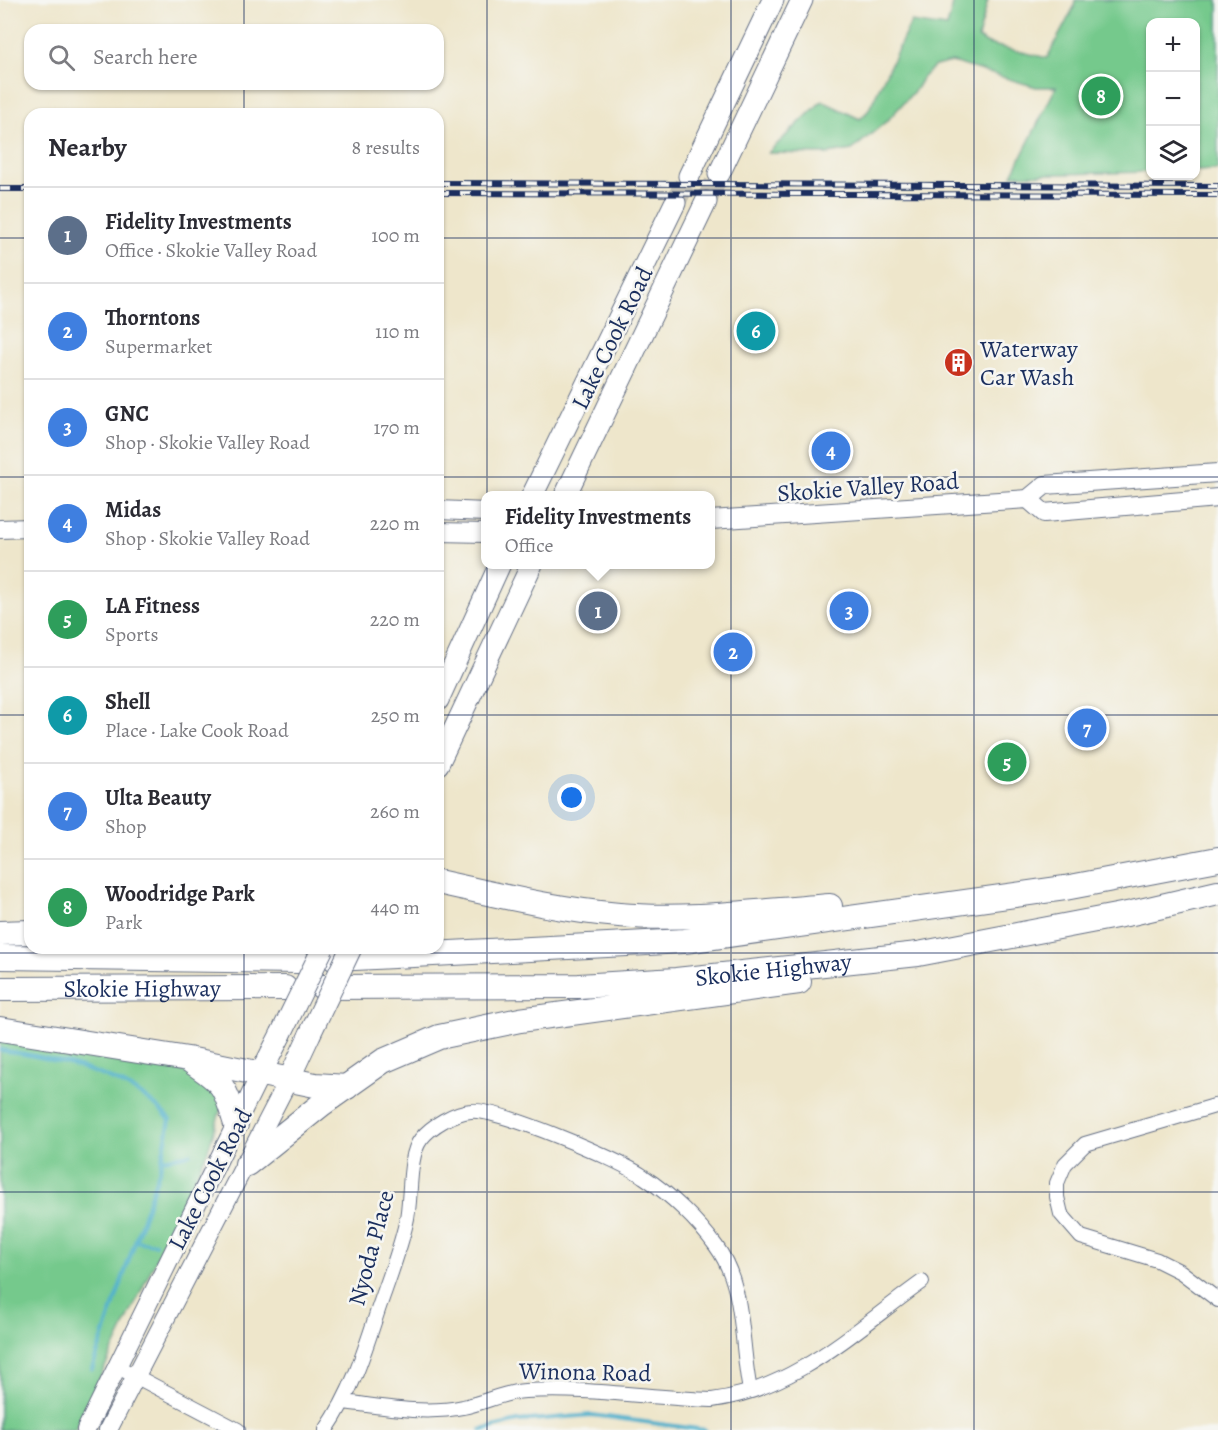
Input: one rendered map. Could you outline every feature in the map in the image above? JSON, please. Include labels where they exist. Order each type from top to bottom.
[{"type":"highway","name":"Skokie Highway","points":[[444,948],[685,940],[1065,888],[1218,859]]},
{"type":"highway","points":[[444,883],[516,899],[619,915],[675,916],[1065,888]]},
{"type":"highway","name":"Skokie Highway","points":[[322,987],[590,985],[676,980],[918,954],[1132,913],[1218,893]]},
{"type":"highway","points":[[0,933],[24,932]]},
{"type":"highway","points":[[247,1164],[383,1061],[439,1037],[466,1029],[775,986],[851,973],[918,954]]},
{"type":"highway","name":"Skokie Highway","points":[[0,957],[298,961]]},
{"type":"highway","name":"Skokie Highway","points":[[0,989],[285,988]]},
{"type":"highway","points":[[0,1029],[347,1087]]},
{"type":"highway","points":[[188,1059],[215,1078],[226,1091],[236,1124]]},
{"type":"main road","points":[[689,176],[773,0]]},
{"type":"main road","points":[[719,174],[802,0]]},
{"type":"main road","name":"Lake Cook Road","points":[[568,491],[706,202]]},
{"type":"main road","name":"Lake Cook Road","points":[[534,491],[675,203]]},
{"type":"main road","name":"Skokie Valley Road","points":[[715,520],[1028,499],[1045,485],[1218,473]]},
{"type":"main road","points":[[1028,499],[1044,513],[1218,498]]},
{"type":"main road","points":[[444,510],[481,512]]},
{"type":"main road","points":[[0,528],[24,528]]},
{"type":"main road","points":[[444,532],[481,533]]},
{"type":"main road","points":[[444,687],[498,569]]},
{"type":"main road","points":[[444,751],[530,569]]},
{"type":"main road","name":"Lake Cook Road","points":[[86,1430],[281,1034],[335,954]]},
{"type":"main road","name":"Lake Cook Road","points":[[108,1430],[289,1079],[308,1038],[335,954]]},
{"type":"street","points":[[1218,1106],[1099,1138],[1075,1152],[1065,1164],[1057,1183],[1061,1214],[1068,1225],[1089,1241],[1157,1260],[1181,1272],[1218,1300]]},
{"type":"street","name":"Nyoda Place","points":[[345,1402],[365,1354],[407,1221],[417,1144],[438,1125],[461,1113],[481,1111],[618,1160],[646,1178],[694,1221],[717,1247],[728,1267],[736,1292],[750,1390]]},
{"type":"street","name":"Winona Road","points":[[345,1402],[395,1408],[440,1409],[464,1407],[507,1392],[526,1391],[594,1392],[712,1400],[780,1381],[810,1365],[922,1282]]},
{"type":"street","points":[[116,1366],[238,1430]]},
{"type":"street","points":[[327,1430],[345,1402]]},
{"type":"green space","points":[[954,0],[988,0],[978,38],[988,44],[1047,58],[1074,7],[1075,0],[1218,0],[1218,170],[1200,171],[1200,18],[1146,18],[1146,172],[1012,175],[1056,87],[1036,87],[952,62],[935,66],[923,77],[916,89],[888,120],[852,150],[827,154],[768,153],[822,101],[860,119],[868,111],[911,22],[947,27]]},
{"type":"green space","points":[[0,1034],[196,1072],[223,1102],[208,1150],[75,1430],[0,1430]]},
{"type":"waterway","points":[[0,1050],[68,1064],[114,1081],[136,1092],[170,1120],[160,1168],[92,1369]]},
{"type":"waterway","points":[[163,1159],[190,1154]]},
{"type":"waterway","points":[[136,1241],[155,1244]]},
{"type":"waterway","points":[[481,1430],[518,1421],[592,1415],[705,1430]]},
{"type":"tunnel","points":[[706,202],[719,174]]},
{"type":"tunnel","points":[[675,203],[689,176]]},
{"type":"railway","points":[[444,183],[1218,186]]},
{"type":"railway","points":[[0,189],[24,189]]},
{"type":"railway","points":[[444,193],[1218,195]]},
{"type":"place","name":"Woodridge Park","points":[[1101,96]]},
{"type":"place","name":"Shell","points":[[756,331]]},
{"type":"place","name":"Waterway Car Wash","points":[[959,363]]},
{"type":"place","name":"Midas","points":[[831,451]]},
{"type":"place","name":"Fidelity Investments","points":[[598,611]]},
{"type":"place","name":"GNC","points":[[849,611]]},
{"type":"place","name":"Thorntons","points":[[733,652]]},
{"type":"place","name":"Ulta Beauty","points":[[1087,728]]},
{"type":"place","name":"LA Fitness","points":[[1007,762]]}]
